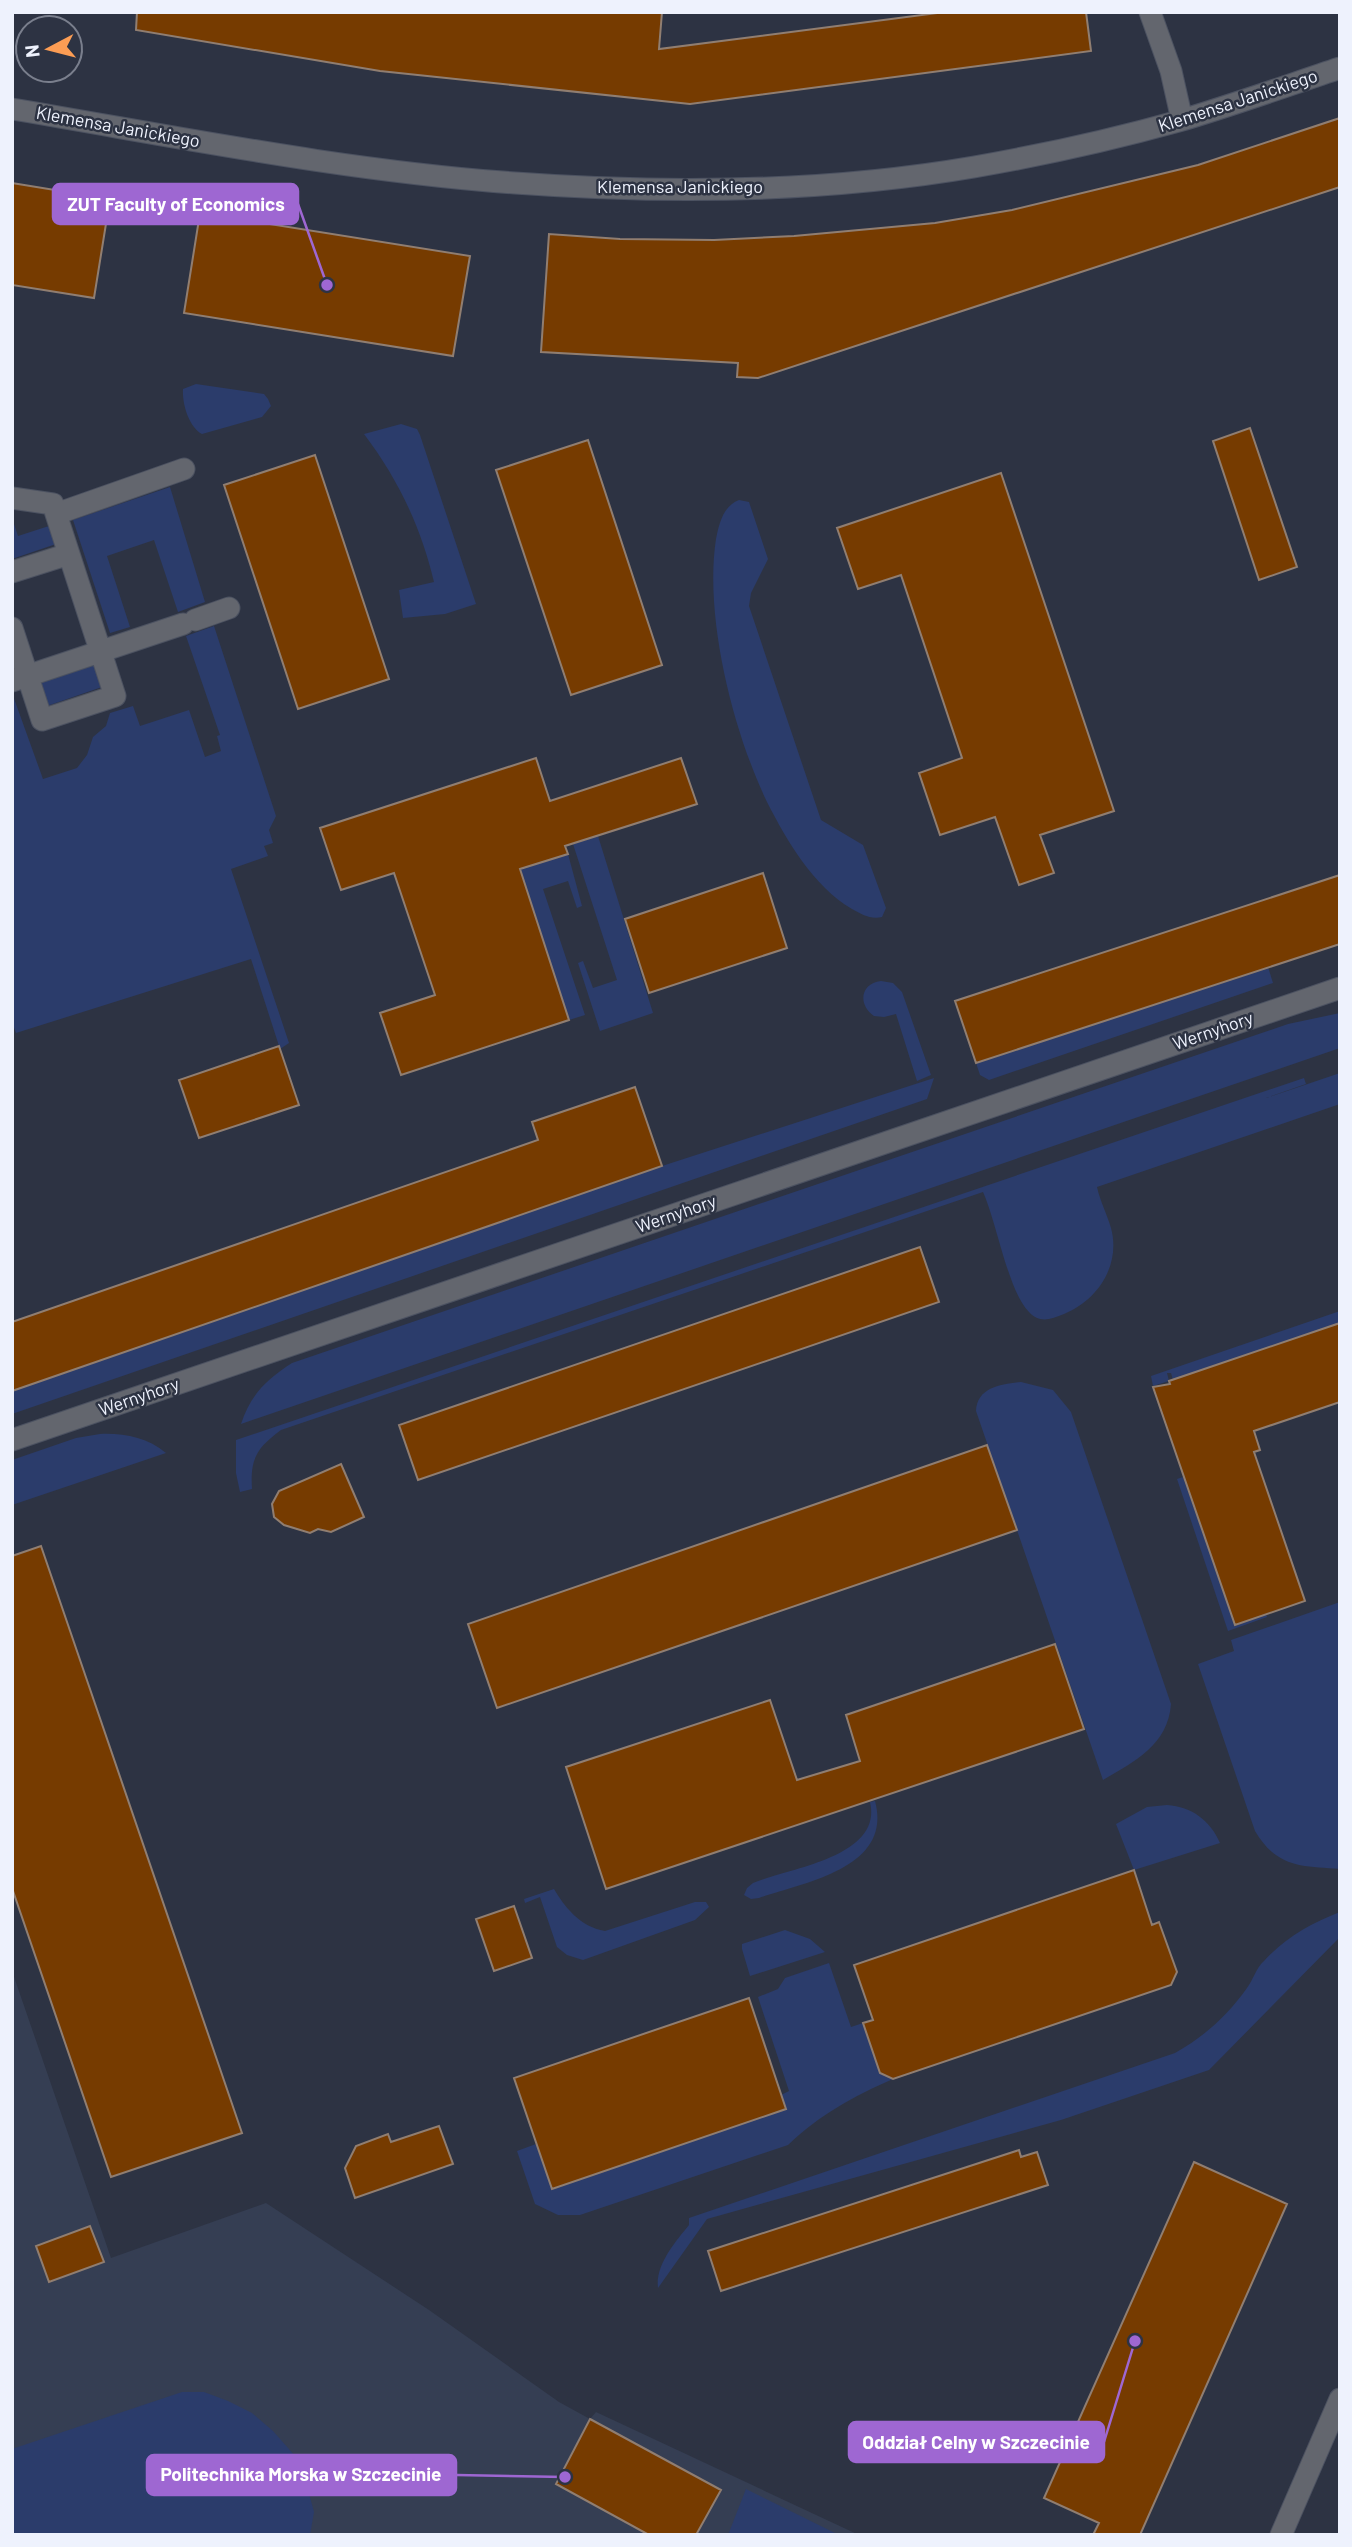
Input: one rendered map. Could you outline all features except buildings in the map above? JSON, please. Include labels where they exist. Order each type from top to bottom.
[{"type":"street","points":[[1150,12],[1171,71],[1182,120]]},
{"type":"street","name":"Klemensa Janickiego","points":[[12,109],[330,162],[426,174],[512,183],[670,190],[794,186],[970,168],[1049,153],[1182,120],[1340,68]]},
{"type":"street","points":[[56,513],[184,469]]},
{"type":"street","points":[[12,498],[53,504],[115,696],[42,720],[20,678],[12,628]]},
{"type":"street","points":[[12,572],[69,554]]},
{"type":"street","points":[[20,678],[229,608]]},
{"type":"street","name":"Wernyhory","points":[[12,1440],[1340,988]]},
{"type":"street","points":[[1281,2535],[1340,2399]]},
{"type":"shaded area","points":[[196,384],[264,394],[271,406],[262,417],[202,434],[190,421],[184,401],[183,389]]},
{"type":"shaded area","points":[[401,424],[417,429],[420,435],[476,604],[445,614],[403,618],[399,590],[434,582],[407,504],[364,434]]},
{"type":"shaded area","points":[[170,487],[205,602],[178,612],[154,540],[107,556],[130,627],[110,633],[73,520]]},
{"type":"shaded area","points":[[739,500],[749,502],[768,559],[751,593],[749,606],[821,820],[863,845],[886,908],[882,917],[870,917],[852,909],[825,888],[802,862],[767,802],[743,742],[724,673],[714,603],[713,570],[720,522],[725,511]]},
{"type":"shaded area","points":[[12,518],[18,536],[52,525],[59,543],[12,559]]},
{"type":"shaded area","points":[[214,626],[276,816],[269,830],[273,843],[264,846],[268,856],[231,869],[289,1043],[280,1049],[251,959],[16,1033],[12,1022],[12,693],[43,779],[77,768],[87,755],[93,737],[106,726],[110,713],[133,706],[140,726],[189,710],[205,757],[221,751],[217,736],[220,735],[186,636]]},
{"type":"shaded area","points":[[95,665],[102,687],[47,706],[40,683]]},
{"type":"shaded area","points":[[598,836],[653,1013],[600,1031],[578,963],[583,961],[593,988],[617,980],[573,844]]},
{"type":"shaded area","points":[[568,854],[582,906],[577,908],[568,881],[543,889],[585,1015],[569,1020],[519,867],[528,867]]},
{"type":"shaded area","points":[[1268,967],[1273,983],[989,1080],[980,1075],[976,1063]]},
{"type":"shaded area","points":[[881,981],[893,983],[902,992],[931,1075],[917,1081],[896,1014],[874,1016],[865,1006],[863,1000],[866,990]]},
{"type":"shaded area","points":[[1340,1013],[1340,1048],[241,1424],[254,1396],[292,1363],[1288,1024]]},
{"type":"shaded area","points":[[1340,1073],[1340,1104],[1097,1187],[1111,1228],[1113,1255],[1104,1280],[1096,1290],[1076,1308],[1059,1316],[1037,1318],[1022,1302],[1009,1273],[983,1192],[281,1430],[266,1442],[254,1461],[252,1489],[240,1492],[236,1473],[236,1440],[1304,1078],[1306,1084],[1266,1098]]},
{"type":"shaded area","points":[[934,1078],[927,1099],[12,1414],[12,1391],[662,1166]]},
{"type":"shaded area","points":[[1340,1311],[1340,1323],[1173,1380],[1171,1373],[1167,1373],[1169,1381],[1153,1386],[1151,1376]]},
{"type":"shaded area","points":[[1021,1382],[1053,1390],[1071,1412],[1171,1704],[1169,1718],[1157,1741],[1138,1758],[1103,1780],[976,1411],[981,1397],[992,1388]]},
{"type":"shaded area","points":[[100,1434],[134,1437],[151,1443],[166,1453],[12,1505],[12,1460],[76,1438]]},
{"type":"shaded area","points":[[1183,1477],[1235,1625],[1266,1614],[1267,1617],[1228,1631],[1177,1479]]},
{"type":"shaded area","points":[[1340,1602],[1340,1869],[1291,1863],[1263,1843],[1255,1831],[1198,1664],[1234,1651],[1231,1640]]},
{"type":"shaded area","points":[[875,1801],[877,1824],[871,1842],[859,1857],[841,1869],[799,1886],[759,1898],[751,1899],[744,1895],[753,1883],[810,1865],[848,1848],[862,1836],[870,1821],[870,1802]]},
{"type":"shaded area","points":[[1167,1805],[1199,1816],[1211,1828],[1220,1843],[1134,1870],[1116,1824],[1147,1807]]},
{"type":"shaded area","points":[[554,1889],[568,1909],[581,1920],[605,1931],[695,1902],[706,1902],[709,1907],[695,1920],[583,1960],[567,1955],[557,1947],[540,1897],[525,1903],[524,1899]]},
{"type":"shaded area","points":[[1340,1912],[1340,1937],[1209,2070],[1061,2120],[707,2219],[658,2288],[663,2262],[689,2225],[689,2218],[1175,2053],[1196,2040],[1232,2008],[1261,1964],[1281,1945],[1309,1926]]},
{"type":"shaded area","points":[[785,1930],[810,1939],[825,1952],[750,1976],[742,1944]]},
{"type":"shaded area","points":[[829,1963],[851,2027],[863,2023],[880,2073],[893,2079],[838,2107],[812,2124],[788,2145],[580,2215],[558,2215],[535,2204],[517,2151],[536,2144],[552,2189],[786,2109],[781,2095],[789,2091],[758,1997],[778,1989],[785,1978]]},
{"type":"shaded area","points":[[12,1971],[111,2258],[266,2203],[429,2310],[559,2402],[590,2419],[596,2412],[859,2535],[12,2535]]},
{"type":"shaded area","points":[[182,2392],[204,2392],[228,2401],[252,2413],[273,2431],[296,2457],[308,2490],[314,2512],[310,2535],[12,2535],[12,2449]]},
{"type":"shaded area","points":[[746,2489],[839,2535],[728,2535]]},
{"type":"place","name":"ZUT Faculty of Economics","points":[[327,285]]},
{"type":"place","name":"Oddział Celny w Szczecinie","points":[[1135,2341]]},
{"type":"place","name":"Politechnika Morska w Szczecinie","points":[[565,2477]]}]
